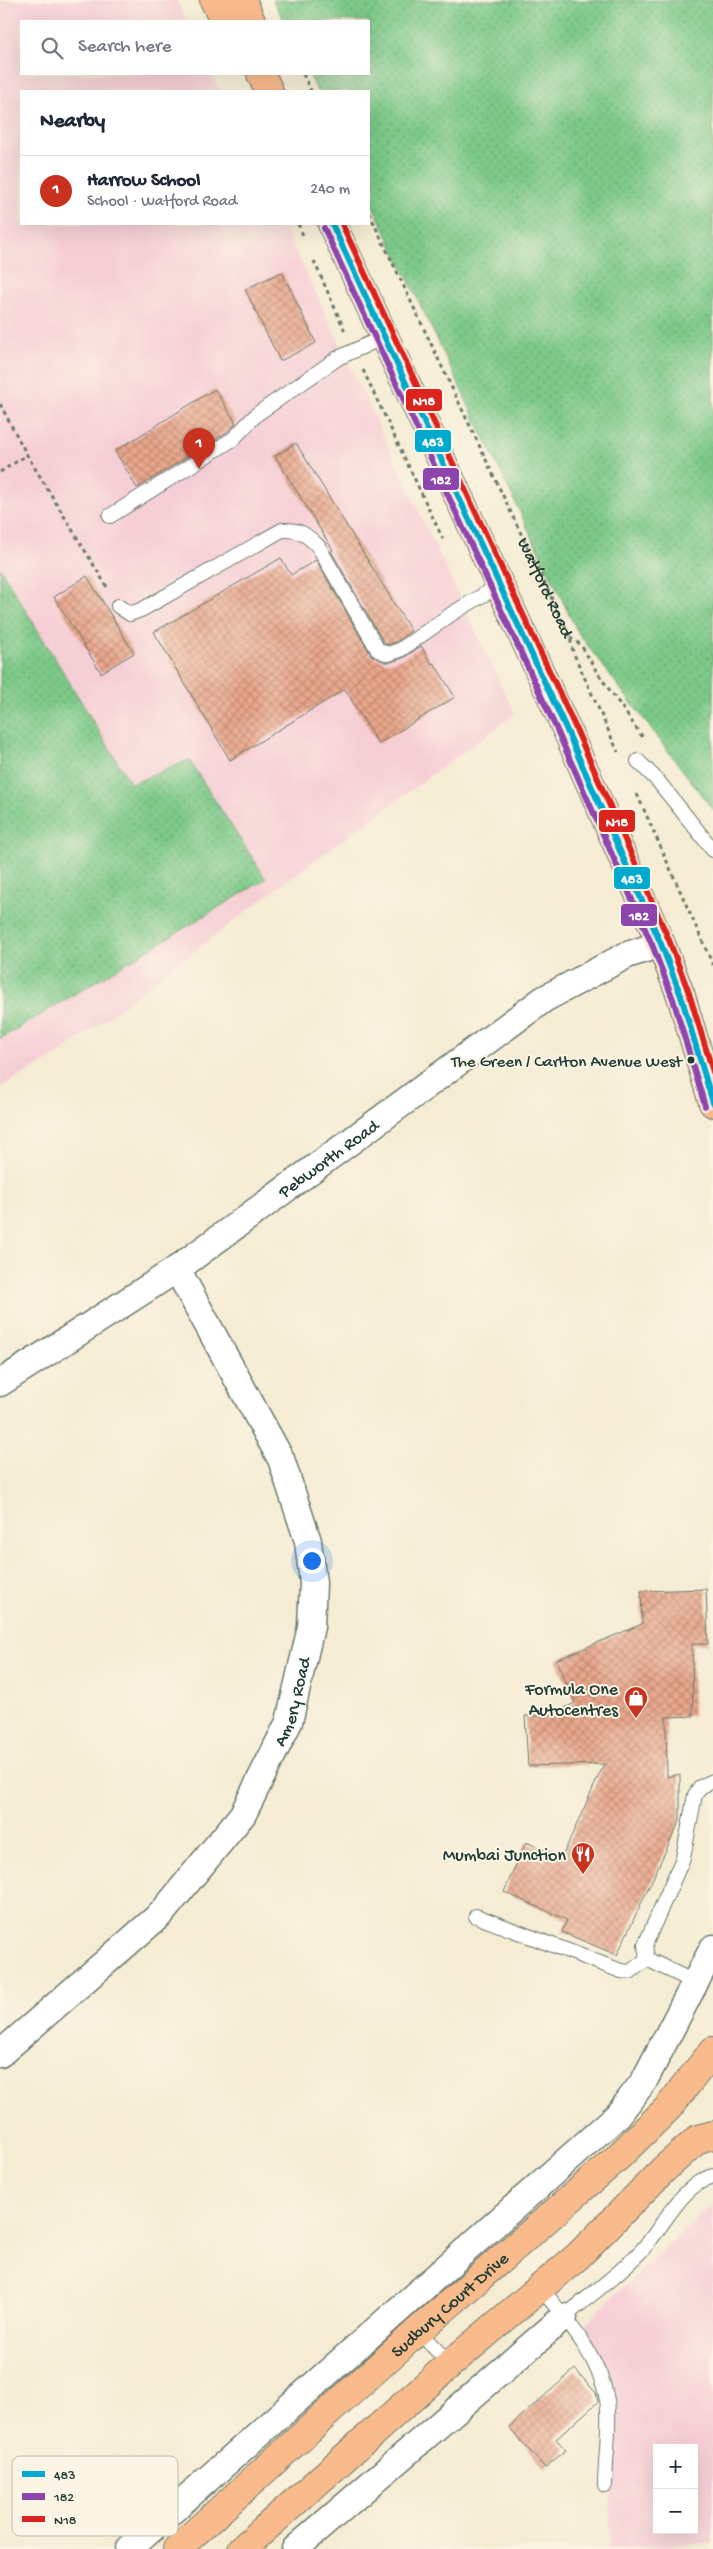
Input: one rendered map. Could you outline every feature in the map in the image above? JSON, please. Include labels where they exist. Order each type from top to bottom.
[{"type":"main road","points":[[214,0],[244,12]]},
{"type":"main road","points":[[262,75],[269,90]]},
{"type":"main road","points":[[332,225],[386,336],[662,944],[683,1004],[713,1103]]},
{"type":"main road","name":"Sudbury Court Drive","points":[[177,2549],[418,2331],[616,2158],[668,2108],[713,2051]]},
{"type":"main road","points":[[242,2549],[450,2364],[578,2256],[664,2169],[698,2139],[713,2135]]},
{"type":"street","name":"Pebworth Road","points":[[0,1383],[177,1269],[544,1000],[627,955],[662,944]]},
{"type":"street","name":"Amery Road","points":[[0,2054],[162,1913],[243,1814],[289,1722],[311,1627],[314,1583],[308,1541],[281,1459],[177,1269]]},
{"type":"street","name":"Sudbury Court Drive","points":[[178,2506],[618,2115],[644,2081],[713,1948]]},
{"type":"street","points":[[589,2142],[616,2158]]},
{"type":"street","points":[[295,2549],[564,2317]]},
{"type":"street","name":"Sudbury Court Drive","points":[[129,2549],[144,2536]]},
{"type":"lane","points":[[110,516],[233,439],[257,414],[354,350],[386,336]]},
{"type":"lane","points":[[118,606],[130,614],[143,609],[282,530],[290,529],[304,532],[318,546],[378,650],[388,654],[400,650],[453,613],[500,585]]},
{"type":"lane","points":[[638,761],[658,781],[713,850]]},
{"type":"lane","points":[[647,1958],[645,1944],[683,1858],[696,1795],[700,1787],[713,1781]]},
{"type":"lane","points":[[476,1916],[621,1971],[630,1972],[647,1958]]},
{"type":"lane","points":[[647,1958],[696,1983]]},
{"type":"lane","points":[[564,2317],[639,2254],[658,2234],[668,2214],[688,2192],[713,2176]]},
{"type":"lane","points":[[541,2288],[588,2350],[606,2394],[608,2408],[605,2485]]},
{"type":"lane","points":[[418,2331],[450,2364]]},
{"type":"path","points":[[303,75],[311,90]]},
{"type":"path","name":"Watford Road","points":[[370,215],[570,637],[572,652],[620,756]]},
{"type":"path","points":[[298,225],[306,242]]},
{"type":"path","points":[[314,260],[443,539]]},
{"type":"path","points":[[0,404],[27,455],[118,606]]},
{"type":"path","points":[[0,472],[27,455]]},
{"type":"path","points":[[570,637],[581,645],[596,672],[655,755],[658,781]]},
{"type":"path","points":[[636,791],[713,965]]},
{"type":"shaded area","points":[[0,0],[176,0],[186,20],[20,20],[20,75],[212,75],[219,90],[20,90],[20,225],[283,225],[515,714],[277,888],[61,1053],[0,1088]]},
{"type":"shaded area","points":[[713,2203],[713,2543],[608,2549],[615,2411],[585,2323]]},
{"type":"green space","points":[[273,0],[713,0],[713,810],[578,633],[370,200],[370,90],[317,90],[309,75],[370,75],[370,20],[283,20]]},
{"type":"green space","points":[[0,568],[131,784],[189,760],[266,879],[0,1039]]},
{"type":"building","points":[[282,272],[316,343],[280,361],[245,289]]},
{"type":"building","points":[[215,389],[236,423],[227,432],[137,488],[115,451]]},
{"type":"building","points":[[296,443],[411,631],[396,642],[388,645],[384,643],[331,551],[333,550],[275,456]]},
{"type":"building","points":[[281,558],[291,575],[316,560],[371,655],[385,662],[391,662],[405,657],[421,646],[455,697],[378,744],[345,689],[230,760],[154,632]]},
{"type":"building","points":[[87,576],[134,653],[101,673],[54,597]]},
{"type":"building","points":[[706,1589],[708,1644],[692,1644],[693,1716],[666,1717],[667,1777],[680,1774],[680,1820],[617,1955],[562,1932],[567,1920],[504,1892],[526,1842],[562,1857],[604,1764],[528,1766],[525,1716],[548,1716],[575,1703],[556,1660],[642,1624],[641,1591]]},
{"type":"building","points":[[575,2369],[596,2393],[598,2402],[556,2439],[566,2450],[545,2468],[509,2427]]},
{"type":"transit line","name":"483","points":[[332,225],[564,724],[661,944],[681,996],[713,1103]]},
{"type":"transit line","name":"N18","points":[[342,225],[572,720],[669,940],[689,993],[713,1072]]},
{"type":"transit line","name":"182","points":[[324,228],[556,728],[653,947],[673,999],[705,1106]]},
{"type":"place","name":"Harrow School","points":[[199,469]]},
{"type":"place","name":"The Green / Carlton Avenue West","points":[[691,1060]]},
{"type":"place","name":"Formula One Autocentres","points":[[636,1719]]},
{"type":"place","name":"Mumbai Junction","points":[[583,1875]]}]
